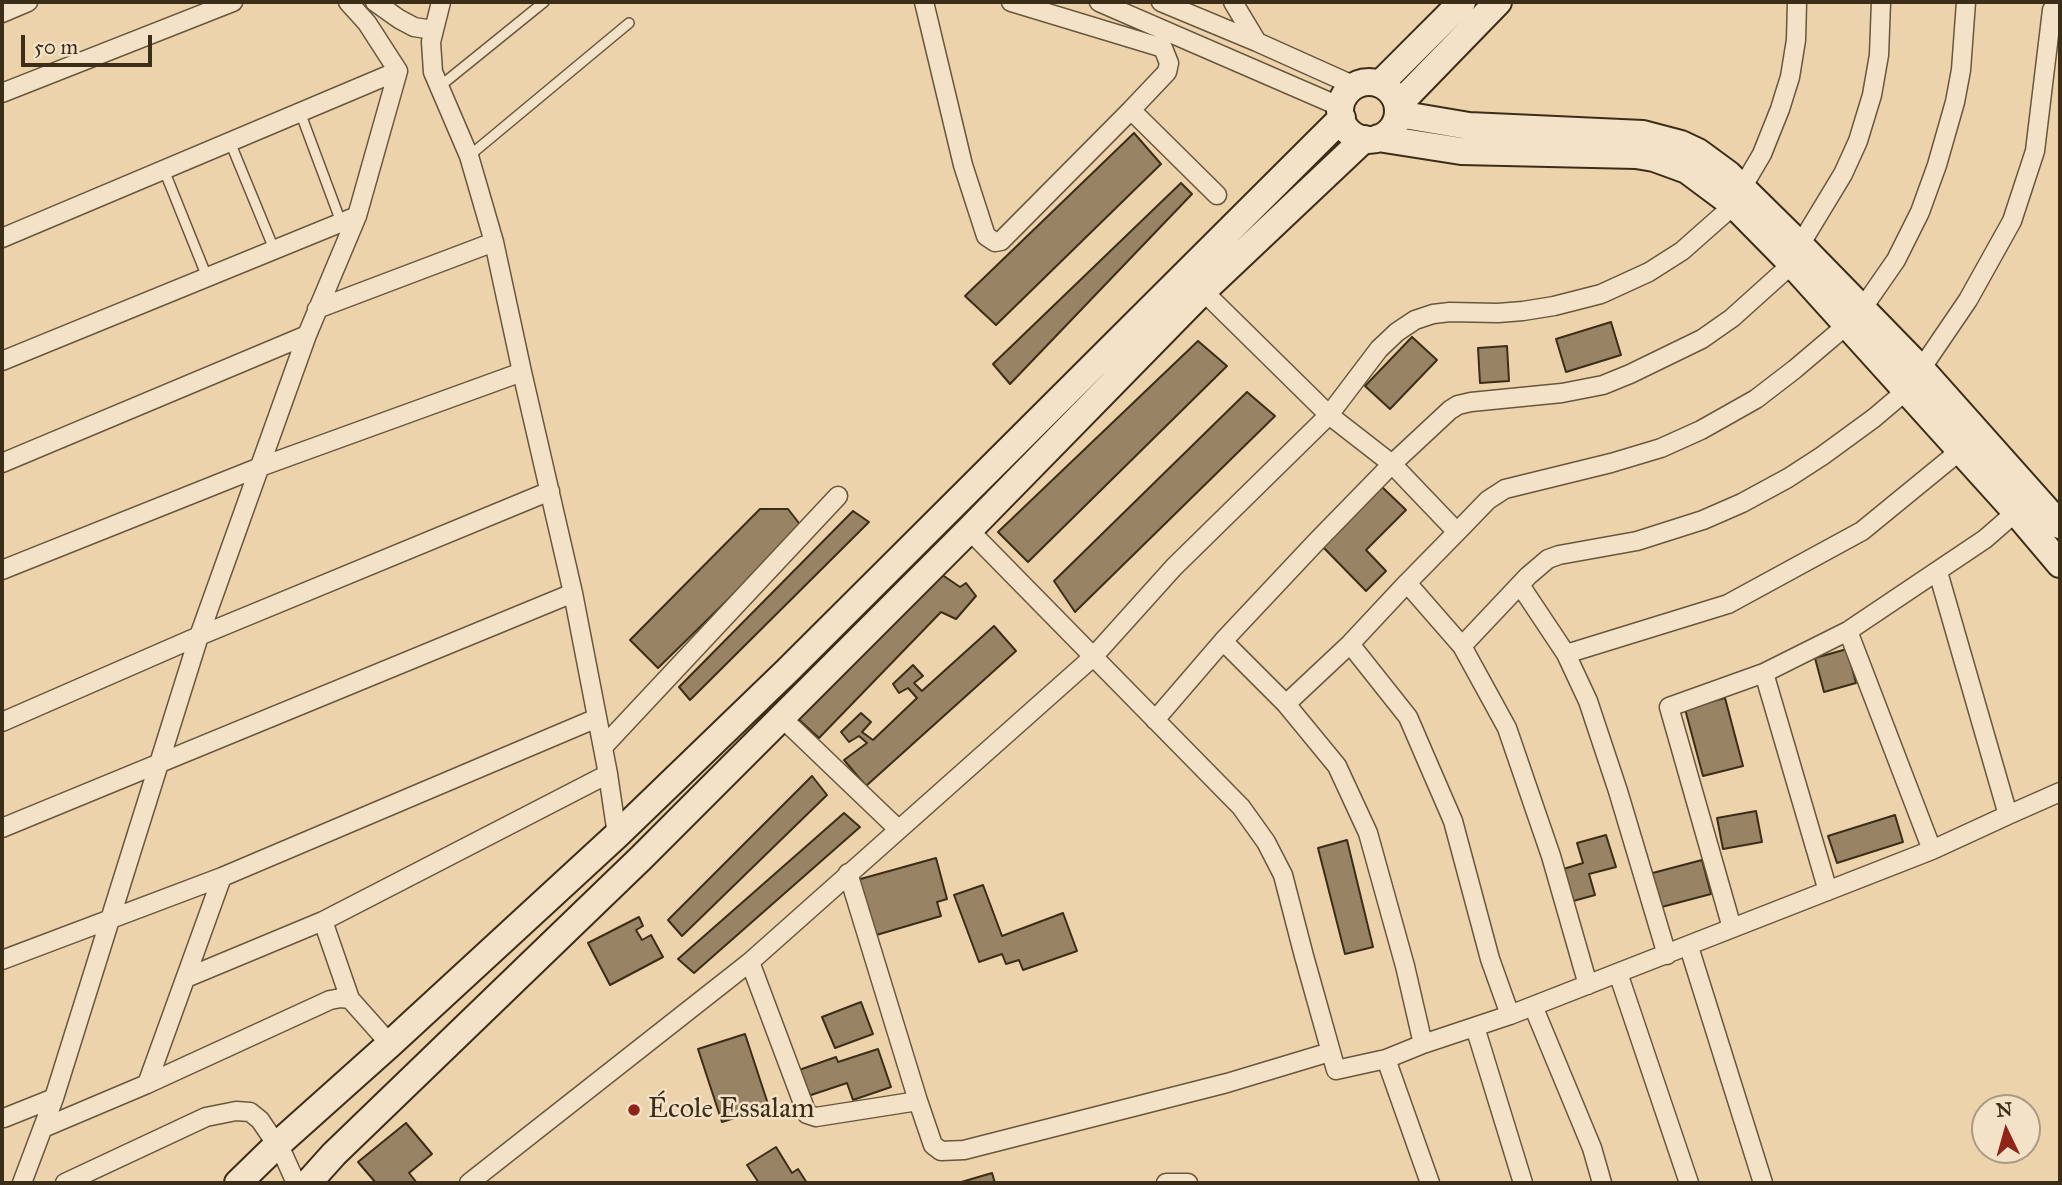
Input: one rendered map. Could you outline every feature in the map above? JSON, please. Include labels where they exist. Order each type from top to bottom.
[{"type":"street","points":[[2,13],[28,2]]},
{"type":"street","points":[[2,93],[233,2]]},
{"type":"street","points":[[348,2],[367,23],[398,71]]},
{"type":"street","points":[[375,2],[414,27],[433,30]]},
{"type":"street","points":[[441,2],[431,42],[433,72],[469,156],[494,242],[573,593],[617,835]]},
{"type":"street","points":[[924,2],[963,165],[986,236],[995,242],[1001,241],[1131,110],[1167,72],[1169,63],[1163,48],[1011,2]]},
{"type":"street","points":[[1099,2],[1354,99],[1391,92],[1398,109]]},
{"type":"street","points":[[1161,2],[1257,42],[1354,99]]},
{"type":"street","points":[[1233,2],[1257,42]]},
{"type":"street","points":[[238,1183],[617,835],[787,671],[1354,99],[1462,2]]},
{"type":"street","points":[[307,1183],[344,1144],[641,858],[969,530],[1203,290],[1371,138],[1384,135],[1393,126],[1398,109],[1498,2]]},
{"type":"street","points":[[469,1183],[750,962],[1093,657],[1174,567],[1329,415],[1379,349],[1397,332],[1415,320],[1450,312],[1523,311],[1601,294],[1649,272],[1682,251],[1738,197],[1762,154],[1790,77],[1796,40],[1797,2]]},
{"type":"street","points":[[1155,720],[1223,642],[1392,464],[1458,405],[1471,401],[1562,393],[1603,385],[1676,353],[1732,318],[1796,254],[1843,174],[1858,141],[1872,95],[1879,55],[1881,2]]},
{"type":"street","points":[[1286,704],[1350,644],[1488,500],[1505,489],[1661,448],[1701,430],[1756,398],[1795,369],[1855,317],[1895,260],[1920,212],[1937,165],[1961,70],[1966,2]]},
{"type":"street","points":[[1462,646],[1539,566],[1559,555],[1637,541],[1703,520],[1742,503],[1822,456],[1874,418],[1914,379],[1968,300],[2012,221],[2035,151],[2052,7]]},
{"type":"street","points":[[2,238],[398,71]]},
{"type":"street","points":[[22,1183],[54,1098],[199,636],[349,219],[398,71]]},
{"type":"street","points":[[1354,99],[1349,131],[1371,138],[1461,152],[1596,153],[1654,158],[1687,170],[1738,197]]},
{"type":"street","points":[[1398,109],[1469,126],[1616,132],[1661,138],[1698,152],[1721,169],[1738,197],[2060,526]]},
{"type":"street","points":[[1131,110],[1217,195]]},
{"type":"street","points":[[2,361],[349,219]]},
{"type":"street","points":[[317,309],[494,242]]},
{"type":"street","points":[[1203,290],[1329,415],[1392,464],[1457,532]]},
{"type":"street","points":[[2,463],[307,335]]},
{"type":"street","points":[[2,570],[260,467],[522,372]]},
{"type":"street","points":[[1914,379],[1961,450],[2060,564]]},
{"type":"street","points":[[1566,654],[1728,604],[1862,531],[1961,450]]},
{"type":"street","points":[[2,722],[199,636],[550,491]]},
{"type":"street","points":[[603,747],[838,496]]},
{"type":"street","points":[[1732,928],[1669,708],[1764,673],[1847,631],[1985,539],[2016,512]]},
{"type":"street","points":[[969,530],[1241,807],[1272,853],[1283,875],[1336,1070],[1386,1059],[1689,947],[1932,850],[2060,792]]},
{"type":"street","points":[[1938,572],[2008,814]]},
{"type":"street","points":[[1407,583],[1462,646],[1507,727],[1551,856],[1588,985]]},
{"type":"street","points":[[1520,585],[1566,654],[1588,701],[1667,955]]},
{"type":"street","points":[[2,828],[573,593]]},
{"type":"street","points":[[1847,631],[1932,850]]},
{"type":"street","points":[[1223,642],[1286,704],[1338,765],[1368,833],[1405,966],[1423,1044]]},
{"type":"street","points":[[1350,644],[1408,718],[1430,768],[1452,821],[1490,959],[1510,1015]]},
{"type":"street","points":[[1764,673],[1828,891]]},
{"type":"street","points":[[781,717],[898,829]]},
{"type":"street","points":[[2,960],[222,877],[597,718]]},
{"type":"street","points":[[186,978],[323,921],[608,774]]},
{"type":"street","points":[[848,873],[918,1101],[933,1145],[941,1151],[964,1150],[1227,1083],[1330,1052]]},
{"type":"street","points":[[148,1084],[222,877]]},
{"type":"street","points":[[323,921],[350,999],[390,1044]]},
{"type":"street","points":[[1689,947],[1763,1183]]},
{"type":"street","points":[[750,962],[807,1114],[816,1117],[918,1101]]},
{"type":"street","points":[[1618,973],[1689,1183]]},
{"type":"street","points":[[43,1128],[148,1084],[330,1000],[350,999]]},
{"type":"street","points":[[1533,1006],[1591,1148],[1602,1183]]},
{"type":"street","points":[[1475,1027],[1522,1183]]},
{"type":"street","points":[[1386,1059],[1430,1183]]},
{"type":"street","points":[[3,1116],[54,1098]]},
{"type":"street","points":[[65,1183],[206,1117],[236,1111],[250,1112],[260,1120],[289,1164],[296,1183]]},
{"type":"street","points":[[1166,1183],[1188,1183]]},
{"type":"lane","points":[[439,87],[544,2]]},
{"type":"lane","points":[[469,156],[629,23]]},
{"type":"lane","points":[[300,112],[349,219]]},
{"type":"lane","points":[[230,142],[274,250]]},
{"type":"lane","points":[[164,170],[207,277]]},
{"type":"building","points":[[1134,133],[1161,164],[996,325],[965,296]]},
{"type":"building","points":[[1181,183],[1192,194],[1010,384],[993,364]]},
{"type":"building","points":[[1611,322],[1621,355],[1566,372],[1556,339]]},
{"type":"building","points":[[1412,337],[1437,360],[1390,409],[1365,386]]},
{"type":"building","points":[[1198,341],[1227,366],[1028,562],[998,532]]},
{"type":"building","points":[[1507,346],[1509,381],[1480,383],[1478,348]]},
{"type":"building","points":[[1247,392],[1275,416],[1075,612],[1054,581]]},
{"type":"building","points":[[1381,486],[1406,510],[1366,550],[1386,571],[1366,591],[1321,545]]},
{"type":"building","points":[[760,509],[788,509],[802,527],[658,668],[630,640]]},
{"type":"building","points":[[853,511],[869,522],[690,700],[679,687]]},
{"type":"building","points":[[938,572],[960,587],[966,583],[976,596],[956,619],[941,612],[819,738],[795,716]]},
{"type":"building","points":[[994,626],[1016,651],[866,786],[844,760],[867,743],[859,736],[849,742],[841,732],[861,713],[871,722],[862,732],[873,740],[917,698],[908,688],[899,693],[893,684],[913,665],[923,676],[914,683],[922,691]]},
{"type":"building","points":[[1847,649],[1856,683],[1824,692],[1815,658]]},
{"type":"building","points":[[1725,698],[1743,766],[1703,776],[1685,709]]},
{"type":"building","points":[[812,776],[827,795],[682,936],[668,920]]},
{"type":"building","points":[[1756,811],[1762,842],[1723,849],[1717,818]]},
{"type":"building","points":[[844,813],[860,827],[694,973],[678,959]]},
{"type":"building","points":[[1895,815],[1903,842],[1837,863],[1828,836]]},
{"type":"building","points":[[1606,835],[1616,867],[1589,874],[1595,895],[1566,903],[1557,871],[1583,863],[1577,843]]},
{"type":"building","points":[[1347,840],[1373,947],[1345,954],[1318,848]]},
{"type":"building","points":[[936,858],[947,899],[937,902],[941,916],[873,936],[857,880]]},
{"type":"building","points":[[1702,860],[1711,894],[1654,909],[1645,875]]},
{"type":"building","points":[[983,885],[1002,936],[1063,913],[1077,951],[1023,970],[1019,960],[1006,964],[1002,954],[979,962],[954,895]]},
{"type":"building","points":[[639,917],[643,926],[636,930],[642,940],[651,935],[663,957],[610,985],[588,943]]},
{"type":"building","points":[[861,1002],[873,1034],[835,1048],[822,1017]]},
{"type":"building","points":[[745,1034],[769,1107],[722,1122],[698,1049]]},
{"type":"building","points":[[878,1049],[891,1087],[853,1100],[847,1083],[808,1096],[799,1070],[836,1057],[838,1062]]},
{"type":"building","points":[[406,1123],[432,1154],[409,1173],[417,1183],[376,1183],[358,1162]]},
{"type":"building","points":[[776,1147],[792,1173],[798,1169],[807,1183],[759,1183],[747,1165]]},
{"type":"building","points":[[992,1173],[995,1183],[958,1183]]},
{"type":"place","name":"École Essalam","points":[[634,1110]]}]
